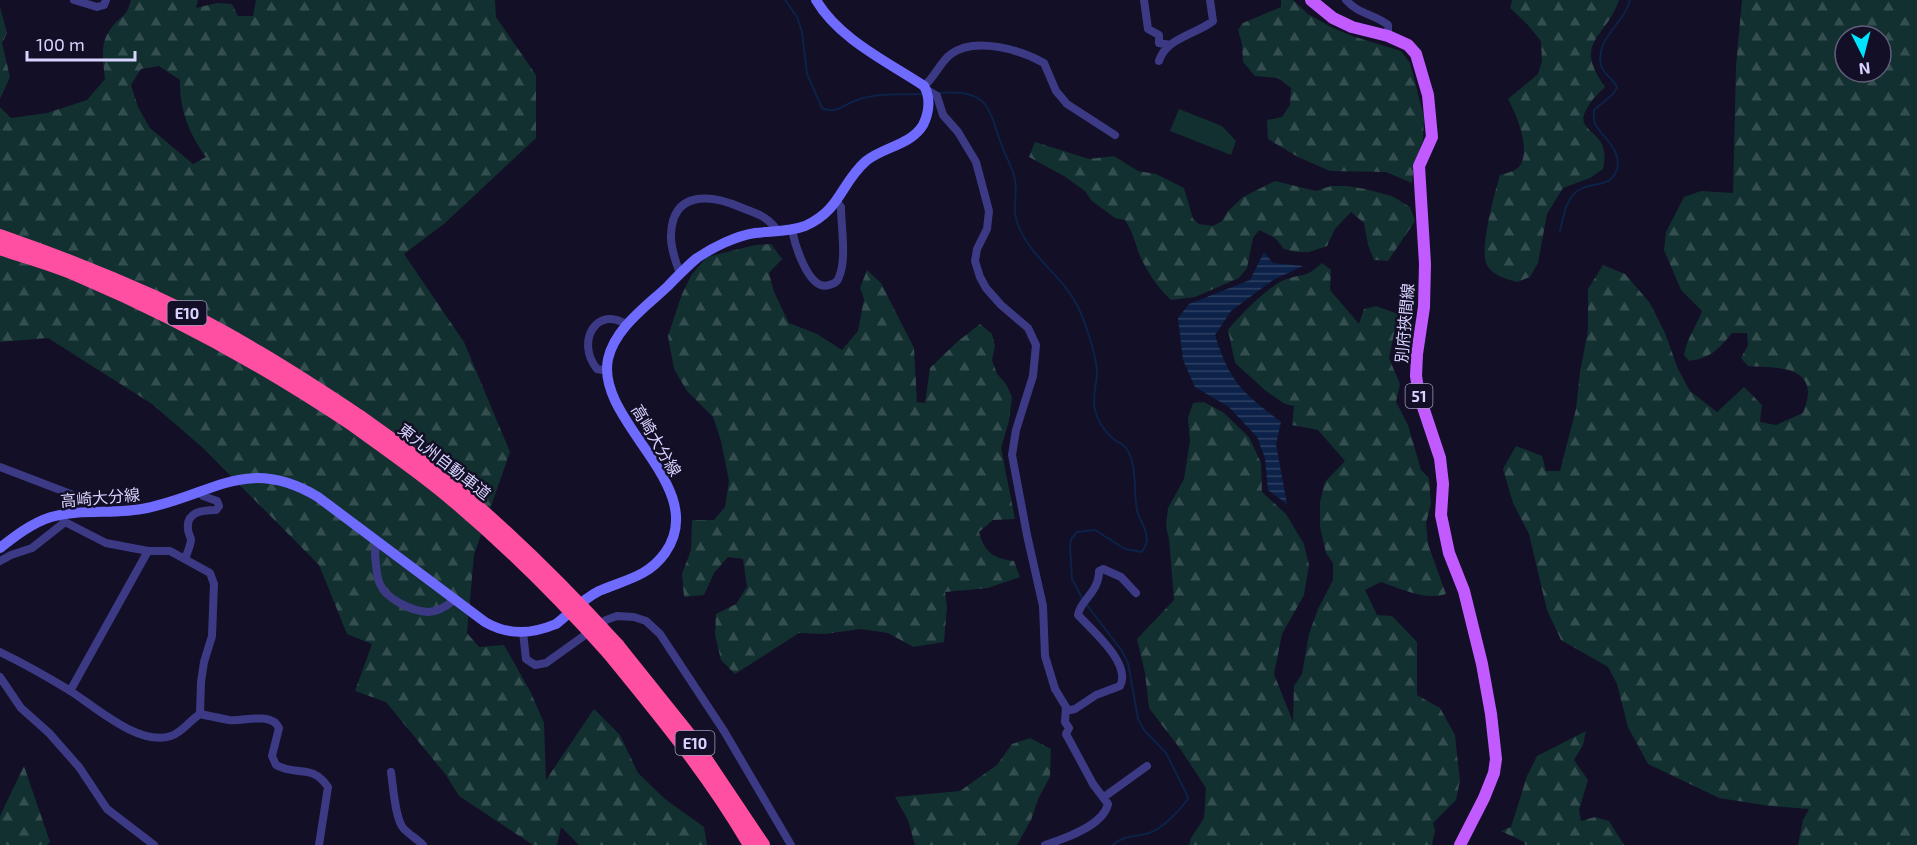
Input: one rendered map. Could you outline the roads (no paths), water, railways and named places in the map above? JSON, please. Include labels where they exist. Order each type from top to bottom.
[{"type":"highway","name":"東九州自動車道","points":[[0,236],[71,261],[155,297],[310,383],[486,529],[614,650],[690,736],[763,845]]},
{"type":"highway","name":"東九州自動車道","points":[[0,248],[76,274],[170,316],[357,421]]},
{"type":"highway","name":"東九州自動車道","points":[[614,650],[750,845]]},
{"type":"main road","points":[[816,0],[824,14],[842,32],[926,88]]},
{"type":"main road","name":"別府挾間線","points":[[1311,0],[1333,18],[1352,27],[1388,36],[1408,45],[1416,54],[1428,95],[1432,137],[1419,166],[1425,264],[1424,307],[1416,376],[1419,395],[1440,458],[1443,484],[1441,515],[1449,553],[1464,591],[1482,664],[1496,759],[1494,773],[1484,798],[1460,845]]},
{"type":"main road","name":"高崎大分線","points":[[0,548],[37,523],[95,513],[147,508],[238,479],[268,478],[287,482],[318,497],[454,600],[491,625],[510,632],[523,632],[540,630],[556,624],[591,596],[643,574],[664,555],[672,543],[675,528],[673,498],[664,479],[615,399],[608,371],[613,346],[627,325],[698,258],[731,241],[753,233],[792,230],[824,215],[837,202],[852,178],[867,161],[883,150],[911,138],[922,125],[928,112],[926,88]]},
{"type":"street","points":[[74,0],[97,7],[105,5],[106,0]]},
{"type":"street","points":[[1144,0],[1148,29],[1159,35],[1159,43],[1170,45]]},
{"type":"street","points":[[1159,61],[1170,45],[1213,21],[1210,0]]},
{"type":"street","points":[[1346,0],[1358,11],[1388,25],[1388,36]]},
{"type":"street","points":[[1045,845],[1060,842],[1094,824],[1107,809],[1108,804],[1093,784],[1066,734],[1069,728],[1065,722],[1066,707],[1055,689],[1045,656],[1043,606],[1012,456],[1016,430],[1033,376],[1036,345],[1034,336],[1028,328],[1000,305],[980,277],[975,261],[977,249],[987,229],[989,211],[976,162],[958,132],[942,115],[937,96],[926,88],[946,59],[957,50],[988,45],[1017,50],[1044,63],[1056,91],[1067,104],[1115,135]]},
{"type":"street","points":[[680,274],[674,256],[671,234],[676,212],[686,202],[701,197],[727,201],[769,220],[778,231]]},
{"type":"street","points":[[792,230],[794,241],[814,283],[821,287],[836,282],[840,276],[842,261],[841,207],[837,202]]},
{"type":"street","points":[[608,371],[594,366],[588,347],[591,330],[596,325],[614,320],[627,325]]},
{"type":"street","points":[[0,467],[89,501],[95,513]]},
{"type":"street","points":[[185,558],[191,540],[188,532],[190,518],[194,513],[202,510],[216,510],[219,506],[217,501],[203,496],[199,490]]},
{"type":"street","points":[[0,561],[32,548],[63,518],[106,543],[148,551],[170,551],[210,573],[214,584],[212,636],[201,682],[200,714]]},
{"type":"street","points":[[377,542],[375,555],[379,583],[392,598],[428,612],[446,607],[454,600]]},
{"type":"street","points":[[70,691],[148,551]]},
{"type":"street","points":[[1066,711],[1075,709],[1096,695],[1120,686],[1123,678],[1119,661],[1078,615],[1079,610],[1096,587],[1099,571],[1103,568],[1112,572],[1136,593]]},
{"type":"street","points":[[523,632],[526,658],[535,665],[546,663],[606,620],[617,616],[634,617],[646,621],[660,634],[712,714],[791,845]]},
{"type":"street","points":[[0,652],[70,691],[123,726],[158,738],[174,736],[191,719],[200,714],[229,720],[262,718],[273,721],[279,728],[272,756],[276,765],[288,771],[311,772],[328,787],[319,845]]},
{"type":"street","points":[[0,677],[21,708],[49,732],[79,767],[107,809],[154,845]]},
{"type":"street","points":[[0,693],[9,692]]},
{"type":"street","points":[[1104,797],[1147,766]]},
{"type":"street","points":[[391,772],[399,819],[404,829],[423,845]]},
{"type":"water","points":[[1264,252],[1273,263],[1303,266],[1273,280],[1231,311],[1215,335],[1232,376],[1247,394],[1281,422],[1276,444],[1287,504],[1268,490],[1265,458],[1257,437],[1229,407],[1195,387],[1183,360],[1178,318],[1189,304],[1250,280]]},
{"type":"waterway","points":[[785,0],[797,17],[802,32],[807,74],[822,108],[836,110],[857,100],[874,96],[923,94]]},
{"type":"waterway","points":[[1560,231],[1563,216],[1575,193],[1580,189],[1610,180],[1617,169],[1617,156],[1595,124],[1594,110],[1617,88],[1602,68],[1600,55],[1606,39],[1623,16],[1630,0]]},
{"type":"waterway","points":[[938,93],[969,95],[980,100],[988,109],[1014,176],[1015,212],[1018,225],[1030,247],[1063,284],[1077,305],[1095,358],[1096,414],[1108,434],[1126,448],[1134,470],[1137,510],[1147,536],[1142,552],[1125,549],[1095,530],[1077,532],[1071,539],[1070,547],[1072,579],[1083,600],[1122,651],[1128,663],[1138,719],[1144,730],[1166,753],[1188,799],[1159,828],[1149,833],[1121,839],[1113,845]]}]
